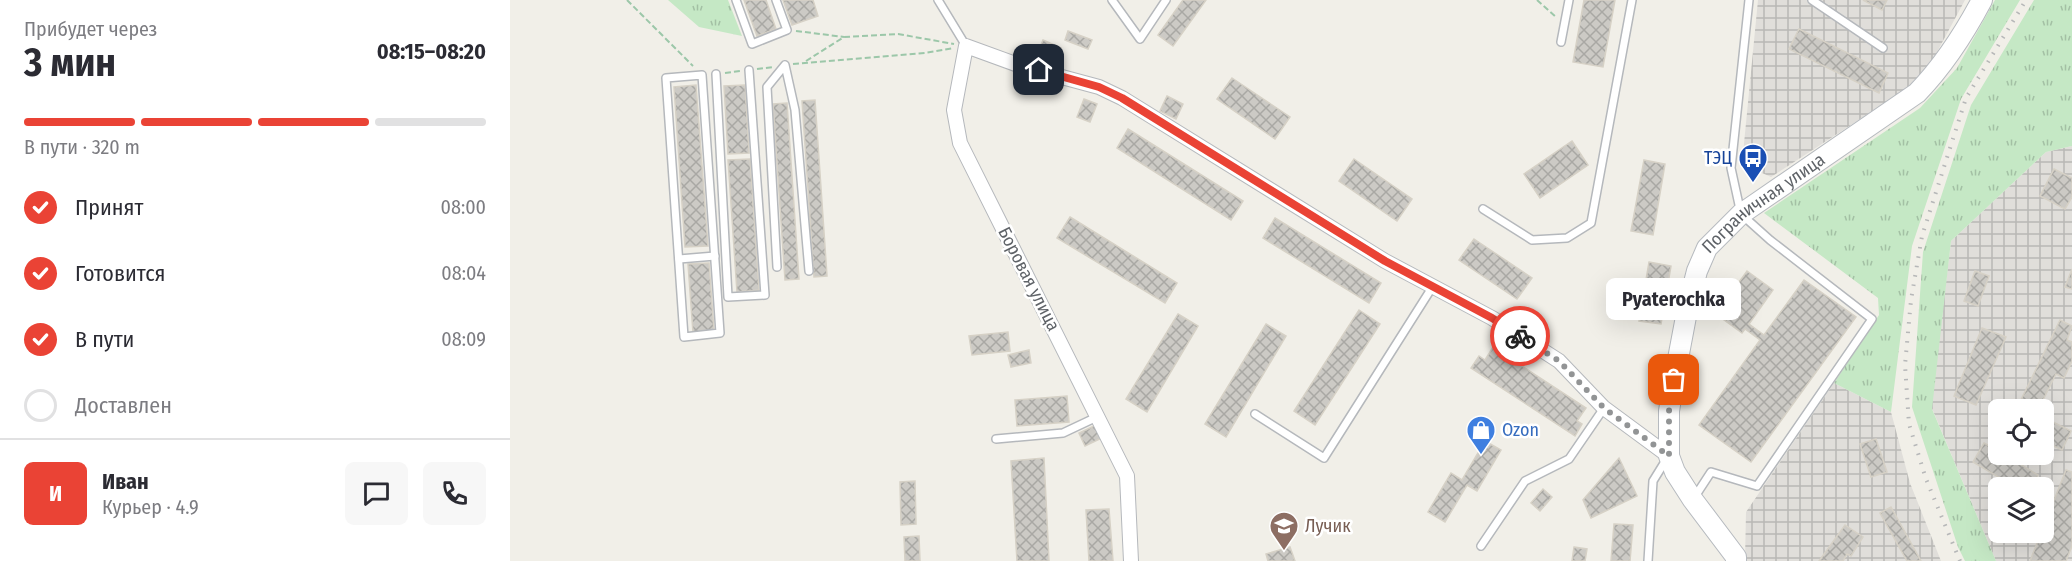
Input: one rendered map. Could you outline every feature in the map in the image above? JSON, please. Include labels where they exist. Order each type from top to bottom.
[{"type":"main road","name":"Пограничная улица","points":[[1736,561],[1736,557],[1675,472],[1669,456],[1669,411],[1674,380],[1688,306],[1697,271],[1707,248],[1741,214],[1917,93],[1939,70],[1957,45],[1982,0]]},
{"type":"street","points":[[966,46],[1021,66],[1099,87],[1122,98],[1385,261],[1492,318],[1559,361],[1604,408],[1669,456]]},
{"type":"street","name":"Боровая улица","points":[[966,46],[954,110],[960,142],[1127,476],[1131,561]]},
{"type":"lane","points":[[736,0],[752,44],[787,30],[776,0]]},
{"type":"lane","points":[[938,0],[966,46]]},
{"type":"lane","points":[[1112,0],[1140,39],[1166,0]]},
{"type":"lane","points":[[1561,42],[1569,0]]},
{"type":"lane","points":[[1483,209],[1532,240],[1567,238],[1591,223],[1632,0]]},
{"type":"lane","points":[[1693,500],[1711,472],[1757,486],[1872,319],[1770,240],[1741,214],[1731,168],[1749,0]]},
{"type":"lane","points":[[1812,0],[1883,48]]},
{"type":"lane","points":[[777,267],[767,87],[786,65]]},
{"type":"lane","points":[[786,65],[795,110],[809,271]]},
{"type":"lane","points":[[716,74],[728,297],[765,295],[749,70]]},
{"type":"lane","points":[[702,75],[715,256],[720,333],[684,337],[666,78],[702,75]]},
{"type":"lane","points":[[679,259],[715,256]]},
{"type":"lane","points":[[1255,414],[1324,458],[1433,286]]},
{"type":"lane","points":[[1481,546],[1526,481],[1569,459],[1604,408]]},
{"type":"lane","points":[[996,439],[1063,433],[1099,416]]},
{"type":"lane","points":[[1648,561],[1653,481],[1669,456]]},
{"type":"path","points":[[627,0],[702,75]]},
{"type":"path","points":[[1537,0],[1564,25]]},
{"type":"path","points":[[787,30],[844,37],[898,34],[966,46]]},
{"type":"path","points":[[804,62],[844,37]]},
{"type":"path","points":[[716,74],[804,62],[925,53],[966,46]]},
{"type":"shaded area","points":[[1758,0],[1965,0],[1923,78],[1771,177],[1742,164]]},
{"type":"shaded area","points":[[2072,146],[2072,561],[1996,561],[1988,543],[2054,543],[2054,477],[1988,477],[1988,542],[1931,406],[1951,241],[2046,152]]},
{"type":"shaded area","points":[[1834,383],[1891,412],[1910,483],[1941,561],[1745,561],[1746,512]]},
{"type":"green space","points":[[668,0],[728,0],[742,36],[699,27]]},
{"type":"green space","points":[[1995,0],[2020,0],[1961,99],[1912,246],[1891,412],[1834,383],[1879,315],[1878,298],[1764,213],[1920,108],[1957,68]]},
{"type":"green space","points":[[2034,0],[2072,0],[2072,146],[2046,152],[1951,241],[1932,409],[1996,561],[1965,561],[1958,547],[1912,407],[1923,252],[1971,105]]},
{"type":"building","points":[[744,0],[766,0],[776,29],[757,36]]},
{"type":"building","points":[[783,0],[813,0],[818,16],[792,25]]},
{"type":"building","points":[[1183,0],[1206,0],[1173,46],[1158,35]]},
{"type":"building","points":[[1584,0],[1615,0],[1603,67],[1573,62]]},
{"type":"building","points":[[1863,0],[1887,0],[1882,10]]},
{"type":"building","points":[[1799,29],[1888,73],[1879,93],[1789,49]]},
{"type":"building","points":[[1068,31],[1092,40],[1088,49],[1065,40]]},
{"type":"building","points":[[1043,40],[1061,48],[1057,58],[1039,50]]},
{"type":"building","points":[[1232,78],[1290,117],[1275,139],[1217,99]]},
{"type":"building","points":[[696,85],[708,246],[685,247],[674,87]]},
{"type":"building","points":[[745,85],[749,153],[728,154],[724,86]]},
{"type":"building","points":[[1167,96],[1183,104],[1176,119],[1160,111]]},
{"type":"building","points":[[1084,99],[1097,104],[1090,122],[1077,117]]},
{"type":"building","points":[[815,100],[827,276],[814,277],[802,101]]},
{"type":"building","points":[[787,103],[799,279],[785,280],[773,104]]},
{"type":"building","points":[[1128,129],[1243,201],[1231,220],[1117,148]]},
{"type":"building","points":[[1572,141],[1588,165],[1540,198],[1524,174]]},
{"type":"building","points":[[750,159],[759,290],[737,292],[728,160]]},
{"type":"building","points":[[1354,159],[1412,199],[1397,221],[1339,181]]},
{"type":"building","points":[[1644,160],[1665,164],[1653,235],[1631,231]]},
{"type":"building","points":[[2054,169],[2072,178],[2072,197],[2065,209],[2040,196]]},
{"type":"building","points":[[1070,217],[1177,283],[1165,303],[1057,238]]},
{"type":"building","points":[[1275,218],[1381,283],[1369,303],[1263,238]]},
{"type":"building","points":[[1474,239],[1532,278],[1517,299],[1459,260]]},
{"type":"building","points":[[1649,262],[1671,266],[1661,324],[1639,321]]},
{"type":"building","points":[[709,263],[714,331],[693,333],[688,264]]},
{"type":"building","points":[[2072,269],[2072,289],[2065,287]]},
{"type":"building","points":[[1747,271],[1773,290],[1749,324],[1764,335],[1804,280],[1856,317],[1751,462],[1699,425],[1760,340],[1745,329],[1742,333],[1716,314]]},
{"type":"building","points":[[1975,271],[1989,276],[1978,306],[1964,301]]},
{"type":"building","points":[[1359,310],[1380,324],[1315,425],[1294,411]]},
{"type":"building","points":[[1178,314],[1198,326],[1147,412],[1126,399]]},
{"type":"building","points":[[2060,320],[2072,326],[2067,340],[2072,342],[2072,361],[2064,378],[2056,374],[2044,399],[2021,399]]},
{"type":"building","points":[[1266,324],[1286,336],[1226,437],[1205,424]]},
{"type":"building","points":[[1982,328],[2006,337],[1976,405],[1954,396]]},
{"type":"building","points":[[1008,332],[1010,351],[972,355],[969,336]]},
{"type":"building","points":[[1493,347],[1586,408],[1577,421],[1582,424],[1575,436],[1471,368],[1479,356],[1485,360]]},
{"type":"building","points":[[1029,350],[1031,363],[1011,367],[1008,355]]},
{"type":"building","points":[[1067,396],[1069,422],[1017,426],[1015,400]]},
{"type":"building","points":[[2054,422],[2071,431],[2062,450],[2054,446]]},
{"type":"building","points":[[1096,425],[1102,438],[1085,446],[1079,433]]},
{"type":"building","points":[[1876,439],[1887,472],[1871,477],[1860,444]]},
{"type":"building","points":[[1485,441],[1501,450],[1477,491],[1467,485],[1445,522],[1428,512],[1451,473],[1462,480]]},
{"type":"building","points":[[1984,443],[1988,445],[1988,465],[2022,465],[2038,475],[2037,477],[1998,477],[1973,462]]},
{"type":"building","points":[[1044,458],[1049,561],[1017,561],[1011,461]]},
{"type":"building","points":[[1619,458],[1637,496],[1591,518],[1583,500]]},
{"type":"building","points":[[2066,470],[2072,472],[2072,546],[2066,561],[2030,561],[2037,543],[2054,543],[2054,500]]},
{"type":"building","points":[[915,481],[916,524],[901,525],[900,482]]},
{"type":"building","points":[[1543,489],[1552,497],[1540,511],[1531,503]]},
{"type":"building","points":[[1891,507],[1921,561],[1907,561],[1880,513]]},
{"type":"building","points":[[1109,509],[1113,561],[1089,561],[1086,510]]},
{"type":"building","points":[[1614,524],[1633,525],[1630,561],[1611,561]]},
{"type":"building","points":[[1845,525],[1863,537],[1851,556],[1847,554],[1843,561],[1819,561]]},
{"type":"building","points":[[919,536],[920,561],[905,561],[904,537]]},
{"type":"building","name":"Лучик","points":[[1290,547],[1295,561],[1268,561],[1266,554]]},
{"type":"building","points":[[1574,547],[1587,549],[1585,561],[1572,561]]},
{"type":"railway","points":[[1960,561],[1926,479],[1909,424],[1905,365],[1911,300],[1922,236],[1966,98],[2026,0]]},
{"type":"way so far","points":[[1520,336],[1559,361],[1604,408],[1669,456],[1669,411],[1674,380]]},
{"type":"place","name":"ТЭЦ","points":[[1753,184]]},
{"type":"place","name":"Pyaterochka","points":[[1674,380]]},
{"type":"place","name":"Ozon","points":[[1481,456]]},
{"type":"place","name":"Лучик","points":[[1284,552]]},
{"type":"route","points":[[1039,70],[1099,87],[1122,98],[1385,261],[1492,318],[1520,336]]}]
